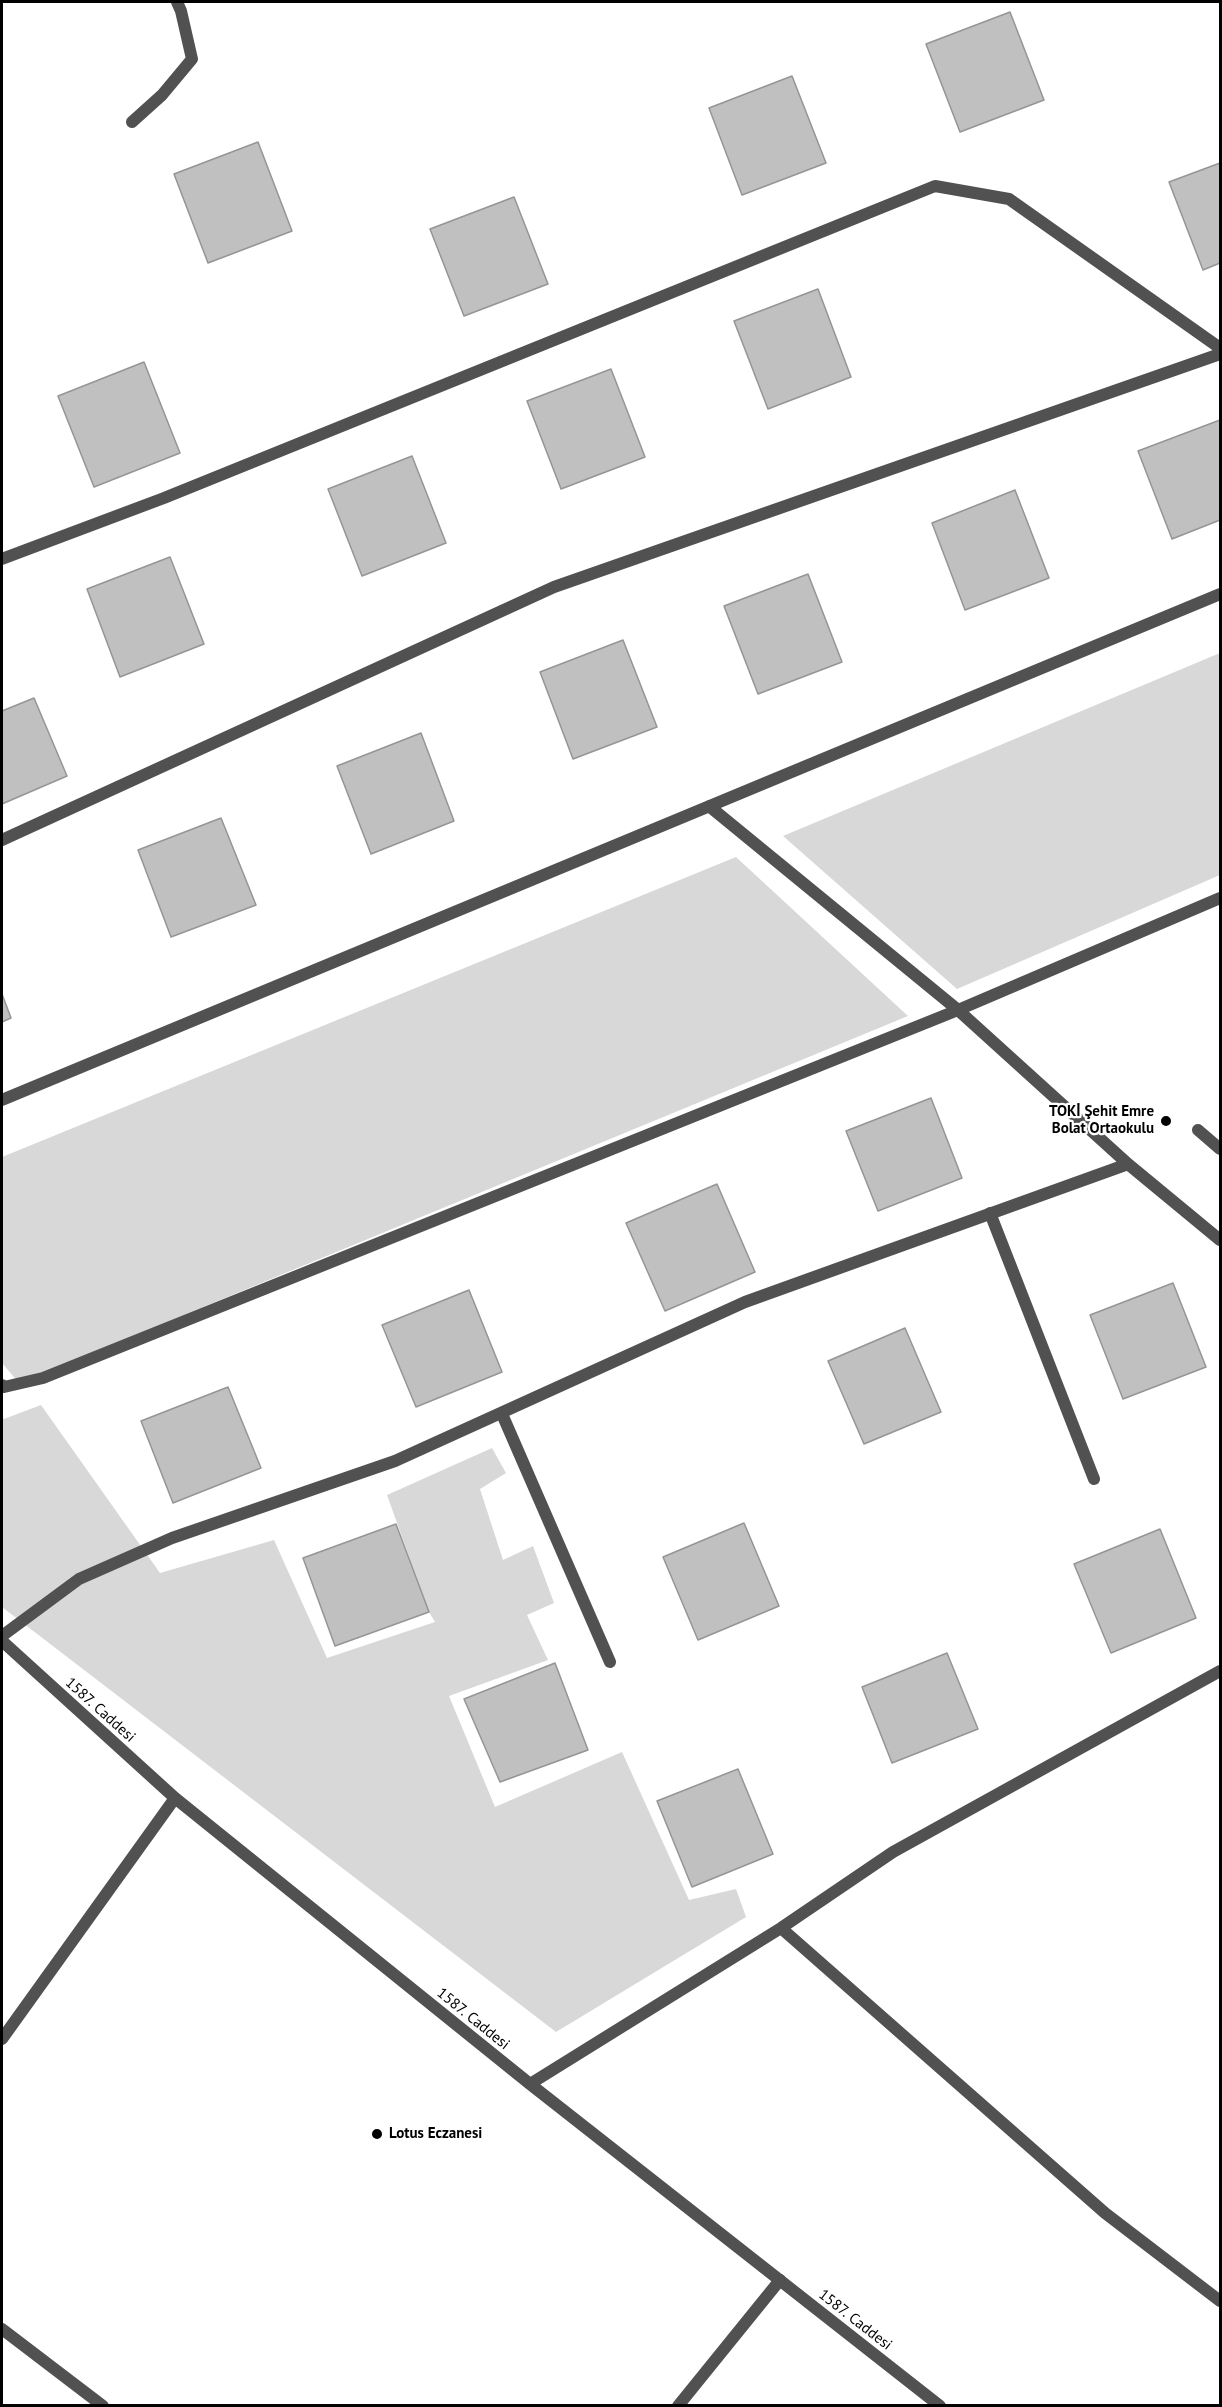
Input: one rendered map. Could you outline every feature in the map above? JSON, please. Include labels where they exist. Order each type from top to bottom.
[{"type":"street","points":[[132,122],[162,95],[192,59],[177,2]]},
{"type":"street","points":[[2,559],[164,498],[935,186],[1009,199],[1221,348]]},
{"type":"street","points":[[2,840],[554,587],[1221,354]]},
{"type":"street","points":[[2,1100],[1221,594]]},
{"type":"street","points":[[709,806],[958,1010],[1128,1164],[1221,1240]]},
{"type":"street","points":[[2,1385],[4,1387],[43,1378],[958,1010],[1221,898]]},
{"type":"street","points":[[1198,1130],[1221,1149]]},
{"type":"street","points":[[2,1636],[79,1579],[172,1539],[395,1461],[745,1302],[1128,1164]]},
{"type":"street","points":[[990,1213],[1094,1479]]},
{"type":"street","points":[[502,1414],[610,1662]]},
{"type":"street","name":"1587. Caddesi","points":[[2,1641],[175,1798],[530,2084],[940,2406]]},
{"type":"street","points":[[530,2084],[781,1928],[893,1852],[1221,1671]]},
{"type":"street","points":[[2,2038],[175,1798]]},
{"type":"street","points":[[781,1928],[1105,2213],[1221,2301]]},
{"type":"street","points":[[678,2406],[780,2280]]},
{"type":"street","points":[[2,2329],[103,2406]]},
{"type":"shaded area","points":[[1220,653],[1220,875],[957,989],[783,836]]},
{"type":"shaded area","points":[[736,857],[908,1016],[19,1383],[2,1363],[2,1157]]},
{"type":"shaded area","points":[[41,1405],[160,1573],[274,1540],[327,1658],[435,1622],[429,1612],[387,1495],[492,1448],[506,1473],[480,1489],[503,1560],[533,1546],[554,1603],[527,1615],[548,1660],[449,1696],[495,1807],[622,1752],[689,1900],[736,1889],[746,1917],[556,2032],[2,1607],[2,1416],[4,1419]]},
{"type":"building","points":[[1010,12],[1044,100],[960,132],[926,44]]},
{"type":"building","points":[[792,76],[826,163],[742,195],[709,108]]},
{"type":"building","points":[[258,142],[292,231],[208,263],[174,174]]},
{"type":"building","points":[[1220,163],[1220,263],[1203,270],[1169,182]]},
{"type":"building","points":[[514,197],[548,284],[464,316],[430,229]]},
{"type":"building","points":[[818,289],[851,377],[768,409],[734,321]]},
{"type":"building","points":[[144,362],[180,453],[94,487],[58,396]]},
{"type":"building","points":[[611,369],[645,457],[561,489],[527,401]]},
{"type":"building","points":[[1220,420],[1220,520],[1172,539],[1138,451]]},
{"type":"building","points":[[412,456],[446,543],[362,576],[328,489]]},
{"type":"building","points":[[1015,490],[1049,578],[965,610],[932,523]]},
{"type":"building","points":[[170,557],[204,644],[120,677],[87,589]]},
{"type":"building","points":[[808,574],[842,662],[758,694],[724,606]]},
{"type":"building","points":[[623,640],[657,727],[573,759],[540,672]]},
{"type":"building","points":[[34,698],[67,776],[2,804],[2,711]]},
{"type":"building","points":[[421,733],[454,821],[371,854],[337,766]]},
{"type":"building","points":[[221,818],[256,905],[171,937],[138,850]]},
{"type":"building","points":[[2,994],[11,1018],[2,1022]]},
{"type":"building","points":[[931,1098],[962,1178],[878,1211],[846,1131]]},
{"type":"building","points":[[717,1184],[755,1272],[665,1311],[626,1223]]},
{"type":"building","points":[[1173,1283],[1206,1367],[1123,1399],[1090,1315]]},
{"type":"building","points":[[469,1290],[502,1372],[416,1407],[382,1325]]},
{"type":"building","points":[[905,1328],[941,1412],[864,1444],[828,1361]]},
{"type":"building","points":[[228,1387],[261,1468],[173,1503],[141,1421]]},
{"type":"building","points":[[744,1523],[779,1606],[698,1640],[663,1557]]},
{"type":"building","points":[[396,1524],[429,1612],[335,1646],[303,1558]]},
{"type":"building","points":[[1160,1529],[1196,1618],[1111,1653],[1074,1564]]},
{"type":"building","points":[[947,1653],[978,1729],[892,1763],[862,1687]]},
{"type":"building","points":[[555,1663],[588,1750],[500,1782],[464,1699]]},
{"type":"building","points":[[738,1769],[773,1854],[692,1887],[657,1801]]},
{"type":"place","name":"TOKİ Şehit Emre Bolat Ortaokulu","points":[[1166,1121]]},
{"type":"place","name":"Lotus Eczanesi","points":[[377,2134]]}]
